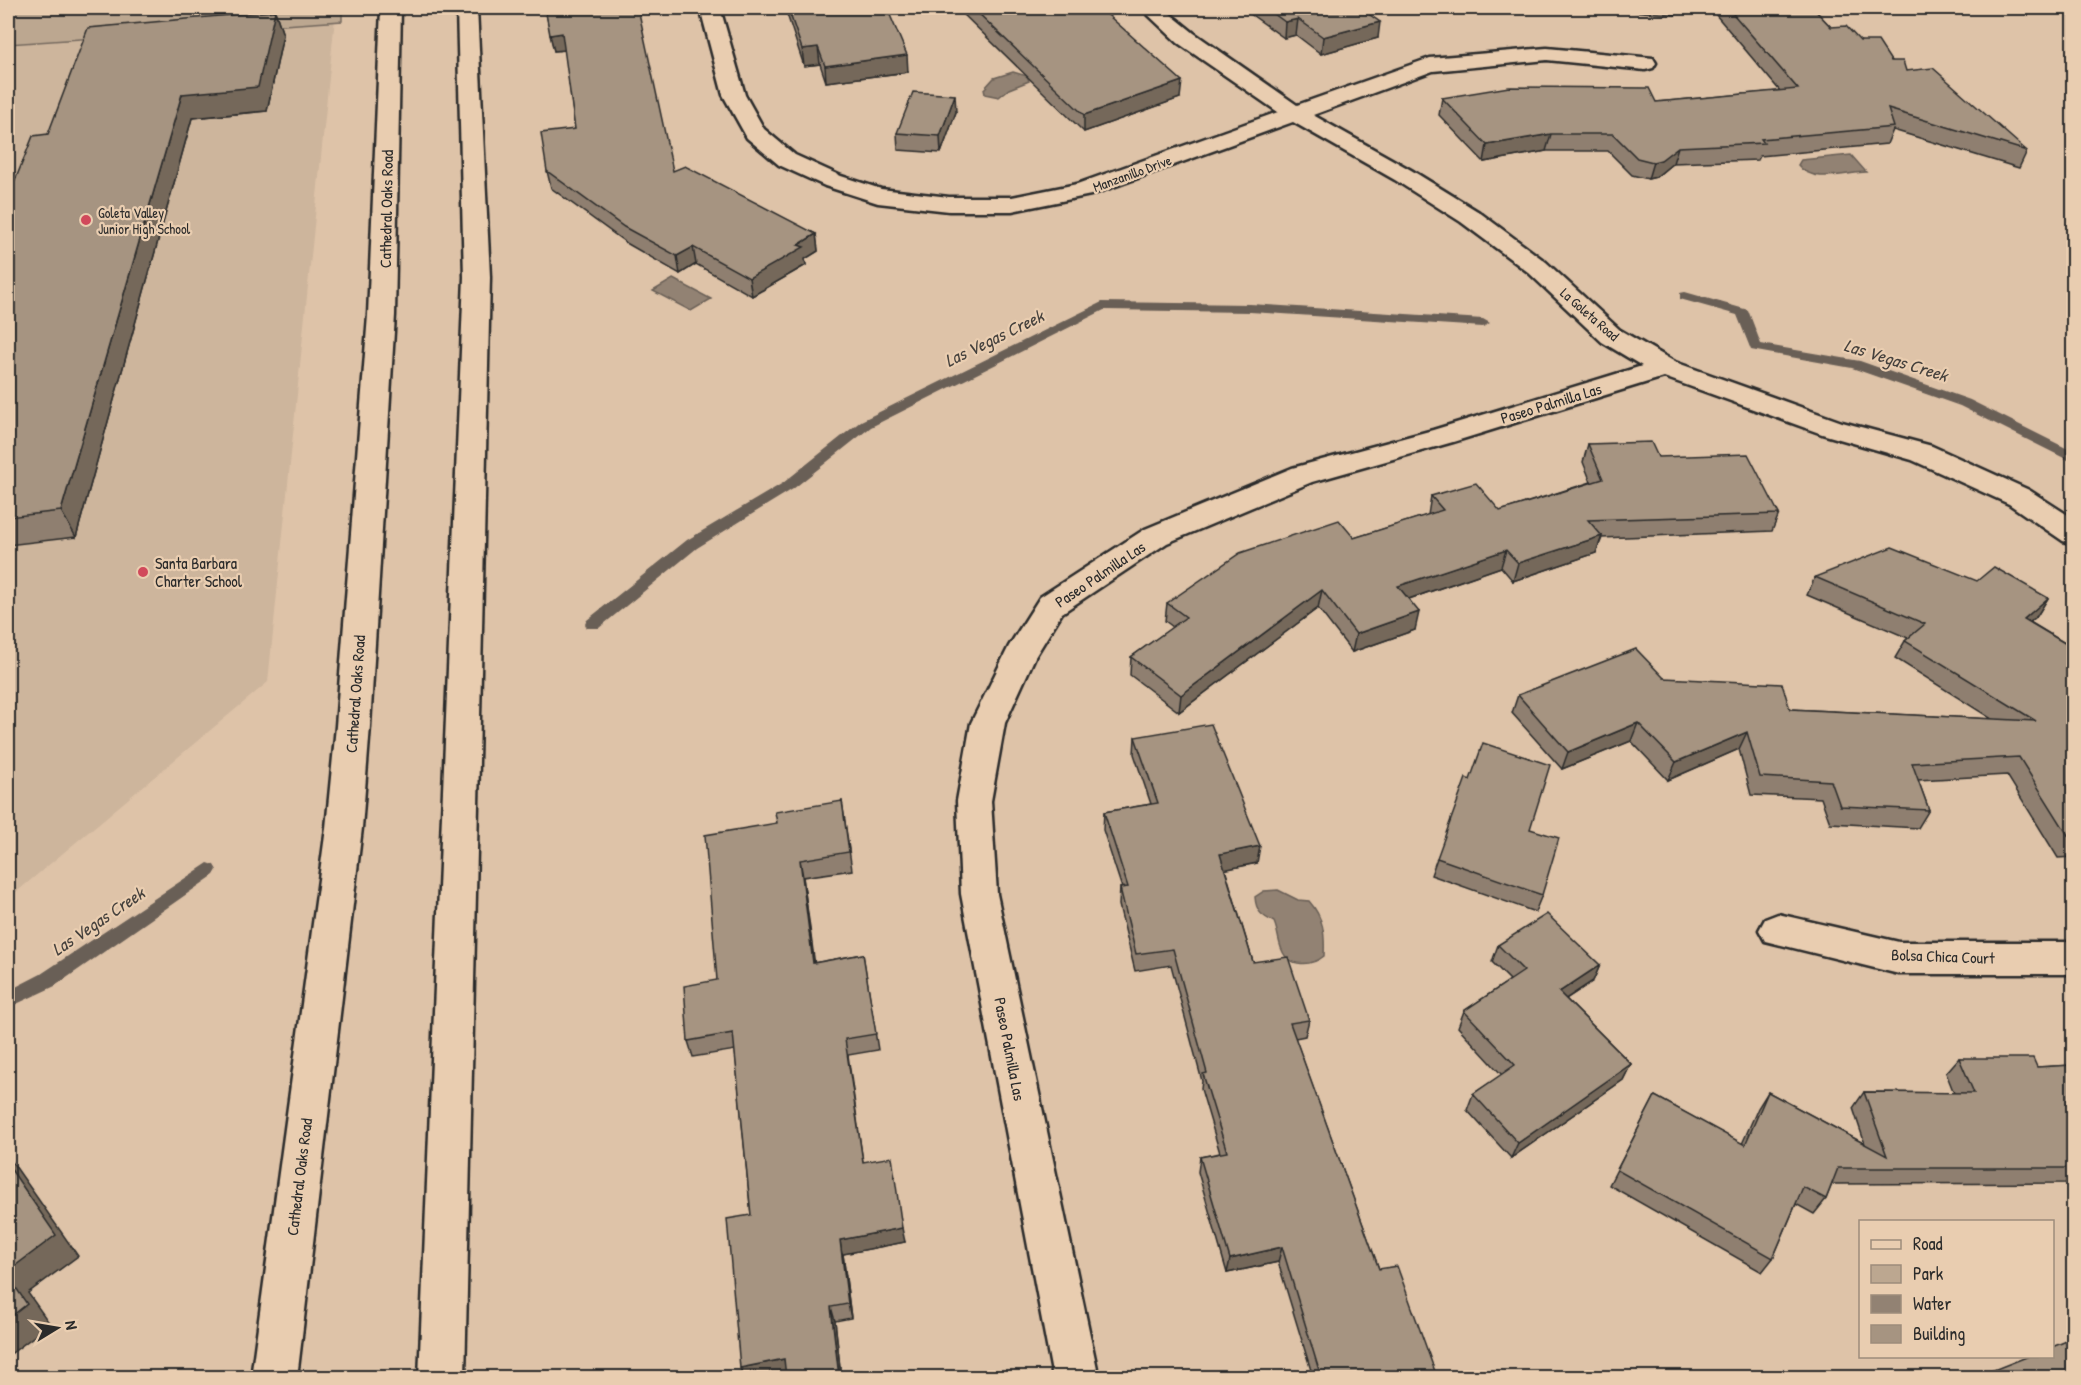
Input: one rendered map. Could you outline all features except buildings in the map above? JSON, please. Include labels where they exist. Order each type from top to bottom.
[{"type":"street","name":"Cathedral Oaks Road","points":[[274,1377],[348,785],[384,290],[391,8]]},
{"type":"street","points":[[442,1377],[477,277],[466,8]]},
{"type":"street","name":"Manzanillo Drive","points":[[710,8],[734,95],[755,133],[787,160],[833,181],[878,196],[949,204],[1012,204],[1083,190],[1430,65],[1547,54],[1645,63]]},
{"type":"street","name":"La Goleta Road","points":[[1151,8],[1203,50],[1295,114],[1403,175],[1470,217],[1537,267],[1611,336],[1665,368],[1832,428],[1922,453],[2019,497],[2073,534]]},
{"type":"street","name":"Paseo Palmilla Las","points":[[1076,1377],[979,894],[974,801],[988,723],[1020,654],[1051,605],[1156,536],[1302,475],[1443,436],[1665,368]]},
{"type":"street","name":"Bolsa Chica Court","points":[[1778,930],[1899,958],[2073,958]]},
{"type":"shaded area","name":"Santa Barbara Charter School","points":[[8,8],[336,8],[268,682],[8,899]]},
{"type":"green space","points":[[8,8],[342,8],[342,21],[8,44]]},
{"type":"water","points":[[1013,72],[1027,76],[1029,81],[1009,89],[999,97],[985,94],[984,89],[994,78]]},
{"type":"water","points":[[1851,155],[1866,172],[1820,176],[1804,171],[1798,165],[1801,160]]},
{"type":"water","points":[[673,279],[711,299],[691,311],[653,291]]},
{"type":"water","points":[[1278,890],[1298,900],[1309,901],[1314,907],[1322,927],[1324,956],[1313,962],[1301,964],[1285,956],[1274,922],[1260,913],[1255,897],[1264,891]]},
{"type":"waterway","name":"Las Vegas Creek","points":[[1685,296],[1743,313],[1756,347],[1855,364],[1965,403],[2074,458]]},
{"type":"waterway","name":"Las Vegas Creek","points":[[593,624],[692,544],[788,486],[866,424],[1102,306],[1250,308],[1483,323]]},
{"type":"waterway","name":"Las Vegas Creek","points":[[8,1000],[48,980],[208,870]]},
{"type":"place","name":"Goleta Valley Junior High School","points":[[86,220]]},
{"type":"place","name":"Santa Barbara Charter School","points":[[143,572]]}]
